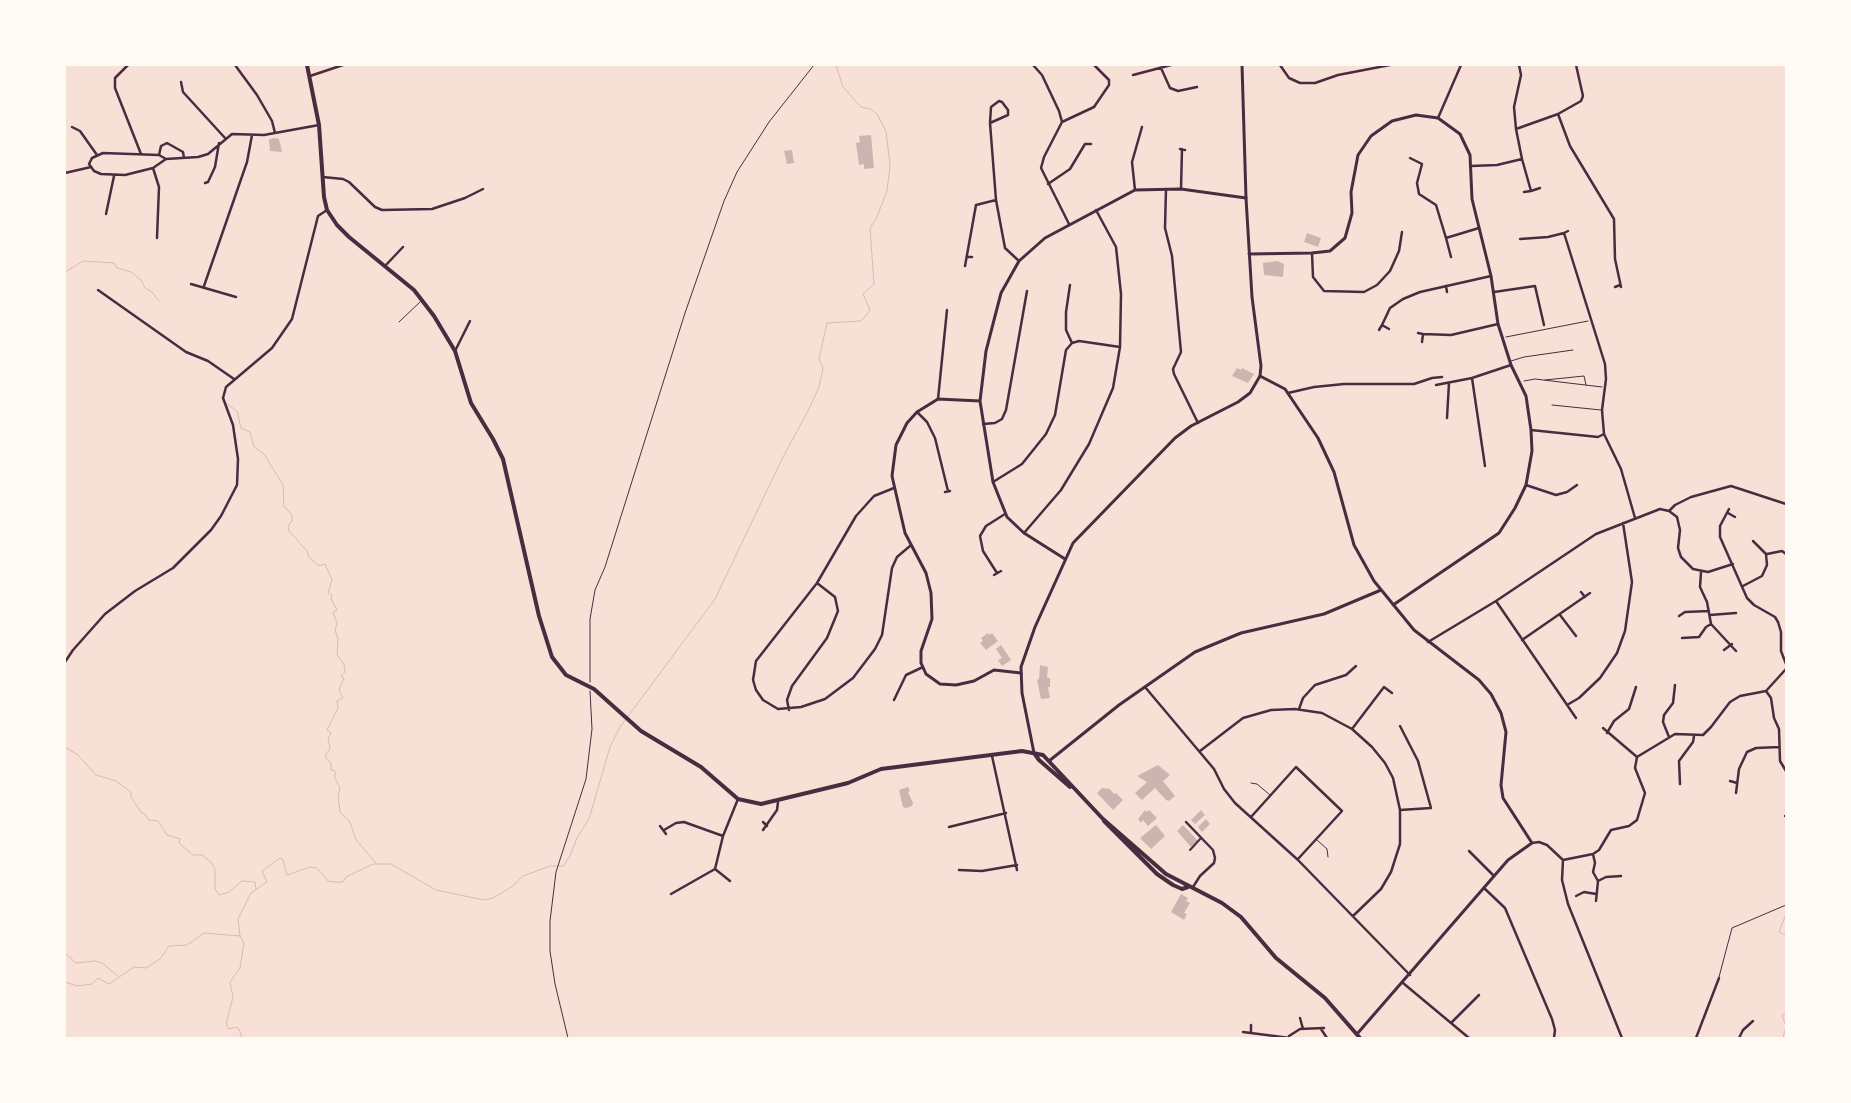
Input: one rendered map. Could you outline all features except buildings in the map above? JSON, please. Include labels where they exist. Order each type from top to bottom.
[{"type":"main road","points":[[307,65],[319,125],[324,198],[327,210],[348,237],[403,280],[444,330],[455,351],[471,403],[494,439],[503,460],[527,569],[552,657],[566,675],[594,688],[641,731],[701,767],[738,799],[761,804],[778,802],[848,783],[881,769],[1022,752],[1043,756],[1157,874],[1182,889],[1191,888],[1222,903],[1241,917],[1276,958],[1325,998],[1360,1038]]},
{"type":"main road","points":[[1034,753],[1039,760],[1076,792]]},
{"type":"street","points":[[128,65],[115,78],[115,88],[141,154]]},
{"type":"street","points":[[235,65],[257,95],[272,122],[275,133]]},
{"type":"street","points":[[310,76],[343,65]]},
{"type":"street","points":[[1032,65],[1042,75],[1062,122]]},
{"type":"street","points":[[1069,224],[1041,168],[1044,157],[1062,122],[1094,106],[1108,85],[1109,80],[1094,65]]},
{"type":"street","points":[[1133,75],[1171,65]]},
{"type":"street","points":[[1034,753],[1024,703],[1021,673],[1035,626],[1073,543],[1176,438],[1198,423],[1243,399],[1254,387],[1260,376],[1261,366],[1252,297],[1249,254],[1242,65]]},
{"type":"street","points":[[1280,65],[1289,78],[1300,83],[1315,83],[1338,75],[1390,65]]},
{"type":"street","points":[[1438,118],[1461,65]]},
{"type":"street","points":[[1519,65],[1521,75],[1514,107],[1516,129],[1531,191]]},
{"type":"street","points":[[1516,129],[1558,114],[1581,101],[1583,96],[1576,65]]},
{"type":"street","points":[[1161,68],[1170,88],[1178,91],[1192,86],[1197,87]]},
{"type":"street","points":[[1190,81],[1192,86]]},
{"type":"street","points":[[180,82],[183,92],[225,138]]},
{"type":"street","points":[[990,123],[1008,115],[1008,110],[1002,102],[999,101],[990,107],[990,123],[996,200],[1004,248],[1019,261]]},
{"type":"street","points":[[1558,114],[1570,146],[1614,219],[1615,259],[1620,286],[1616,287]]},
{"type":"street","points":[[1249,254],[1330,251],[1345,238],[1352,214],[1351,192],[1358,155],[1371,136],[1392,121],[1416,115],[1438,118],[1460,134],[1470,155],[1472,199],[1491,276],[1498,324],[1510,363],[1526,396],[1532,430],[1532,451],[1526,485],[1515,508],[1499,532],[1393,605]]},
{"type":"street","points":[[166,159],[159,155],[97,155],[90,161],[91,167],[102,174],[125,175],[153,168],[166,159],[198,157],[208,154],[225,138],[235,133],[252,136],[319,125]]},
{"type":"street","points":[[72,127],[80,131],[97,155]]},
{"type":"street","points":[[1135,190],[1132,162],[1141,127]]},
{"type":"street","points":[[204,286],[251,150],[252,136]]},
{"type":"street","points":[[159,155],[161,146],[167,143],[183,152],[184,158]]},
{"type":"street","points":[[205,183],[208,182],[215,167],[219,143]]},
{"type":"street","points":[[1048,184],[1070,170],[1085,144],[1091,144]]},
{"type":"street","points":[[1181,189],[1182,149]]},
{"type":"street","points":[[1410,158],[1426,165]]},
{"type":"street","points":[[1471,166],[1498,165],[1522,159]]},
{"type":"street","points":[[1422,164],[1417,184],[1419,194],[1436,205],[1451,257]]},
{"type":"street","points":[[65,173],[82,171],[91,167]]},
{"type":"street","points":[[153,168],[158,187],[157,238]]},
{"type":"street","points":[[106,214],[114,176]]},
{"type":"street","points":[[324,178],[342,178],[349,182],[375,207],[382,210],[432,210],[483,189]]},
{"type":"street","points":[[1524,192],[1540,188]]},
{"type":"street","points":[[1166,189],[1165,228],[1172,256],[1181,352],[1173,369],[1198,423]]},
{"type":"street","points":[[1065,558],[1024,533],[1005,514],[993,482],[980,401],[986,351],[1001,293],[1019,261],[1045,238],[1135,190],[1181,189],[1246,198]]},
{"type":"street","points":[[964,266],[976,205],[996,200]]},
{"type":"street","points":[[65,662],[72,650],[105,614],[135,591],[173,568],[211,530],[221,516],[237,485],[238,459],[233,426],[223,398],[226,387],[272,348],[292,319],[318,216],[327,210]]},
{"type":"street","points":[[1024,533],[1061,490],[1089,444],[1113,388],[1120,347],[1121,294],[1116,247],[1096,210]]},
{"type":"street","points":[[1438,211],[1442,210]]},
{"type":"street","points":[[1446,238],[1479,228]]},
{"type":"street","points":[[1520,239],[1548,237],[1568,231]]},
{"type":"street","points":[[1312,253],[1313,277],[1324,291],[1364,292],[1377,285],[1390,271],[1399,251],[1402,232]]},
{"type":"street","points":[[1564,233],[1605,364],[1606,388],[1602,410],[1604,434],[1621,469],[1635,518]]},
{"type":"street","points":[[1526,238],[1527,243]]},
{"type":"street","points":[[385,266],[403,247]]},
{"type":"street","points":[[967,257],[972,257]]},
{"type":"street","points":[[1379,330],[1390,308],[1403,299],[1446,286],[1491,276]]},
{"type":"street","points":[[191,284],[204,286],[236,297]]},
{"type":"street","points":[[1070,285],[1066,330],[1072,343]]},
{"type":"street","points":[[1446,286],[1447,292]]},
{"type":"street","points":[[1494,292],[1535,286],[1544,325]]},
{"type":"street","points":[[98,290],[186,352],[208,361],[234,379]]},
{"type":"street","points":[[983,424],[995,424],[1002,419],[1006,410],[1027,291]]},
{"type":"street","points":[[1023,307],[1028,308]]},
{"type":"street","points":[[938,400],[947,310]]},
{"type":"street","points":[[455,351],[470,321]]},
{"type":"street","points":[[1418,333],[1451,335],[1498,324]]},
{"type":"street","points":[[1382,325],[1389,329]]},
{"type":"street","points":[[1422,342],[1423,334]]},
{"type":"street","points":[[993,482],[1022,464],[1046,434],[1055,415],[1066,350],[1072,343],[1079,341],[1120,347]]},
{"type":"street","points":[[1436,385],[1472,378],[1510,363]]},
{"type":"street","points":[[1260,376],[1280,386],[1288,394],[1324,449],[1334,472],[1354,545],[1366,570],[1414,630],[1486,686],[1496,703],[1506,732],[1506,750],[1501,785],[1502,798],[1532,843]]},
{"type":"street","points":[[1288,394],[1314,387],[1344,384],[1414,384],[1442,377]]},
{"type":"street","points":[[1472,378],[1485,466]]},
{"type":"street","points":[[1447,418],[1450,383]]},
{"type":"street","points":[[980,401],[938,400],[917,412],[907,423],[896,445],[892,464],[894,488],[910,546],[926,573],[933,605],[932,619],[921,651],[923,667],[933,681],[948,685],[970,683],[994,670],[1021,673]]},
{"type":"street","points":[[917,412],[927,422],[935,438],[948,491]]},
{"type":"street","points":[[1532,430],[1598,437],[1604,434]]},
{"type":"street","points":[[1526,485],[1556,494],[1567,492],[1577,485]]},
{"type":"street","points":[[1428,642],[1496,601],[1596,534],[1635,518],[1667,510],[1691,497],[1731,486],[1786,504]]},
{"type":"street","points":[[894,488],[878,493],[865,505],[817,583],[759,657],[754,667],[754,686],[762,700],[778,709],[789,710],[813,704],[830,696],[849,682],[868,660],[882,636],[892,568],[897,557],[910,546]]},
{"type":"street","points":[[1729,509],[1720,526],[1720,537],[1747,598],[1754,605],[1771,614],[1778,622],[1781,632],[1781,651],[1786,664]]},
{"type":"street","points":[[1667,510],[1677,517],[1680,524],[1678,548],[1681,557],[1693,569],[1708,572],[1733,564]]},
{"type":"street","points":[[1728,513],[1735,517]]},
{"type":"street","points":[[997,573],[983,551],[980,536],[986,526],[1005,514]]},
{"type":"street","points":[[1567,706],[1579,698],[1600,678],[1617,653],[1625,632],[1632,582],[1623,523]]},
{"type":"street","points":[[1742,586],[1762,576],[1767,566],[1766,554],[1753,541]]},
{"type":"street","points":[[1766,554],[1782,551],[1786,554]]},
{"type":"street","points":[[1701,572],[1700,587],[1707,602],[1711,624],[1732,644],[1736,651]]},
{"type":"street","points":[[789,710],[787,700],[792,686],[827,638],[838,611],[835,597],[817,583]]},
{"type":"street","points":[[1049,761],[1145,687],[1195,652],[1226,638],[1315,617],[1381,590]]},
{"type":"street","points":[[1581,592],[1585,597]]},
{"type":"street","points":[[1522,640],[1590,593]]},
{"type":"street","points":[[1496,601],[1576,718]]},
{"type":"street","points":[[1679,616],[1686,612],[1708,611]]},
{"type":"street","points":[[1709,615],[1736,613]]},
{"type":"street","points":[[1560,615],[1576,636]]},
{"type":"street","points":[[1682,638],[1699,637],[1706,627],[1711,624]]},
{"type":"street","points":[[1724,650],[1732,644]]},
{"type":"street","points":[[1299,709],[1303,698],[1315,685],[1346,675],[1356,666]]},
{"type":"street","points":[[894,700],[906,675],[923,667]]},
{"type":"street","points":[[1564,860],[1593,854],[1602,846],[1611,830],[1629,826],[1637,820],[1645,793],[1635,768],[1637,757],[1668,737],[1680,733],[1694,736],[1707,732],[1724,707],[1734,698],[1766,691],[1786,669]]},
{"type":"street","points":[[1668,737],[1663,722],[1664,715],[1673,703],[1676,685]]},
{"type":"street","points":[[1352,729],[1384,686],[1392,693]]},
{"type":"street","points":[[1145,687],[1200,750],[1235,803],[1298,860],[1410,975]]},
{"type":"street","points":[[1607,733],[1614,721],[1629,709],[1636,687]]},
{"type":"street","points":[[1766,691],[1771,698],[1774,718],[1779,729],[1780,761],[1786,771]]},
{"type":"street","points":[[1200,750],[1243,718],[1271,710],[1299,709],[1322,713],[1352,729],[1372,747],[1385,763],[1393,778],[1400,810],[1400,844],[1391,872],[1381,889],[1353,916]]},
{"type":"street","points":[[1400,726],[1418,761],[1431,808],[1400,810]]},
{"type":"street","points":[[1603,728],[1637,757]]},
{"type":"street","points":[[1680,784],[1679,761],[1693,742],[1694,736]]},
{"type":"street","points":[[1736,793],[1746,752],[1756,748],[1779,747]]},
{"type":"street","points":[[992,756],[1017,870]]},
{"type":"street","points":[[1251,817],[1296,767],[1342,811],[1298,860]]},
{"type":"street","points":[[1730,781],[1737,783]]},
{"type":"street","points":[[671,894],[716,869],[723,836],[738,799]]},
{"type":"street","points":[[763,830],[777,810],[778,802]]},
{"type":"street","points":[[949,827],[1006,813]]},
{"type":"street","points":[[664,830],[676,823],[684,822],[723,836]]},
{"type":"street","points":[[763,822],[767,826]]},
{"type":"street","points":[[1186,822],[1213,850],[1216,858],[1214,863],[1200,876],[1191,888]]},
{"type":"street","points":[[660,826],[666,834]]},
{"type":"street","points":[[1190,850],[1201,838]]},
{"type":"street","points":[[1357,1034],[1508,860],[1532,843],[1539,842],[1547,845],[1564,860]]},
{"type":"street","points":[[1469,852],[1494,876]]},
{"type":"street","points":[[1593,854],[1595,863],[1593,872],[1598,881],[1596,901]]},
{"type":"street","points":[[1564,860],[1562,880],[1568,904],[1622,1038]]},
{"type":"street","points":[[959,870],[982,871],[1017,865]]},
{"type":"street","points":[[716,869],[730,881]]},
{"type":"street","points":[[1598,881],[1606,877],[1621,876]]},
{"type":"street","points":[[1484,888],[1505,908],[1552,1019],[1555,1030],[1554,1038]]},
{"type":"street","points":[[1576,896],[1584,892],[1596,894]]},
{"type":"street","points":[[1696,1038],[1719,978]]},
{"type":"street","points":[[1403,982],[1452,1022],[1468,1038]]},
{"type":"street","points":[[1452,1022],[1479,994]]},
{"type":"street","points":[[1300,1018],[1303,1029]]},
{"type":"street","points":[[1739,1038],[1743,1030],[1754,1021]]},
{"type":"street","points":[[1251,1025],[1251,1032]]},
{"type":"street","points":[[1243,1032],[1262,1033],[1278,1038],[1290,1037],[1309,1027],[1322,1029],[1328,1038]]},
{"type":"lane","points":[[399,322],[422,301]]},
{"type":"lane","points":[[1510,363],[1524,357],[1573,350]]},
{"type":"lane","points":[[1552,405],[1602,410]]},
{"type":"lane","points":[[1251,784],[1257,784],[1270,796]]},
{"type":"lane","points":[[1317,839],[1327,849],[1328,857]]},
{"type":"lane","points":[[1719,978],[1732,928],[1786,905]]},
{"type":"path","points":[[568,1038],[560,1009],[550,951],[550,921],[556,872],[586,779],[592,729],[590,619],[595,590],[605,567],[685,312],[724,201],[737,172],[768,122],[814,65]]},
{"type":"path","points":[[1502,338],[1591,320]]},
{"type":"path","points":[[1520,382],[1584,376],[1586,385]]},
{"type":"path","points":[[1544,380],[1606,388]]},
{"type":"waterway","points":[[242,1038],[239,1029],[235,1027],[229,1029],[226,1024],[233,997],[230,982],[240,968],[244,943],[240,936],[238,919],[251,893],[267,882],[262,871],[280,858],[283,860],[287,875],[310,867],[317,868],[328,881],[335,882],[343,882],[346,877],[373,864],[391,864],[436,890],[484,900],[493,898],[513,886],[523,876],[550,866],[563,866],[570,856],[577,838],[589,819],[610,747],[620,727],[715,599],[782,459],[808,411],[819,387],[823,368],[819,359],[827,323],[860,321],[870,310],[863,294],[874,284],[870,228],[876,219],[887,191],[890,165],[886,131],[877,114],[871,109],[861,107],[843,87],[836,65]]},
{"type":"waterway","points":[[65,272],[83,261],[114,263],[117,268],[131,272],[141,280],[145,288],[152,292],[159,301]]},
{"type":"waterway","points":[[226,403],[237,411],[241,428],[250,432],[254,447],[264,454],[283,485],[284,506],[292,515],[292,521],[288,526],[289,531],[307,551],[309,557],[319,566],[325,564],[332,580],[328,593],[332,595],[331,599],[337,610],[333,612],[337,623],[335,630],[338,639],[337,655],[344,664],[345,672],[341,676],[344,678],[339,690],[343,698],[337,701],[338,708],[327,730],[331,733],[328,739],[330,748],[325,756],[331,763],[331,770],[335,771],[335,778],[340,788],[338,796],[340,812],[350,822],[356,840],[376,863]]},
{"type":"waterway","points":[[65,747],[78,755],[96,775],[116,781],[131,792],[131,797],[141,812],[149,820],[158,821],[167,835],[180,839],[179,843],[193,855],[202,855],[211,862],[215,869],[215,889],[219,895],[229,892],[242,881],[255,882],[256,889]]},
{"type":"waterway","points":[[1786,875],[1786,886]]},
{"type":"waterway","points":[[1786,914],[1779,932],[1786,935]]},
{"type":"waterway","points":[[65,982],[77,986],[92,984],[98,978],[109,984],[134,967],[146,968],[160,959],[169,946],[187,945],[204,933],[240,936]]},
{"type":"waterway","points":[[65,953],[76,963],[95,961],[102,963],[118,976]]},
{"type":"waterway","points":[[1783,1038],[1786,1026],[1782,1015],[1786,1014]]}]
